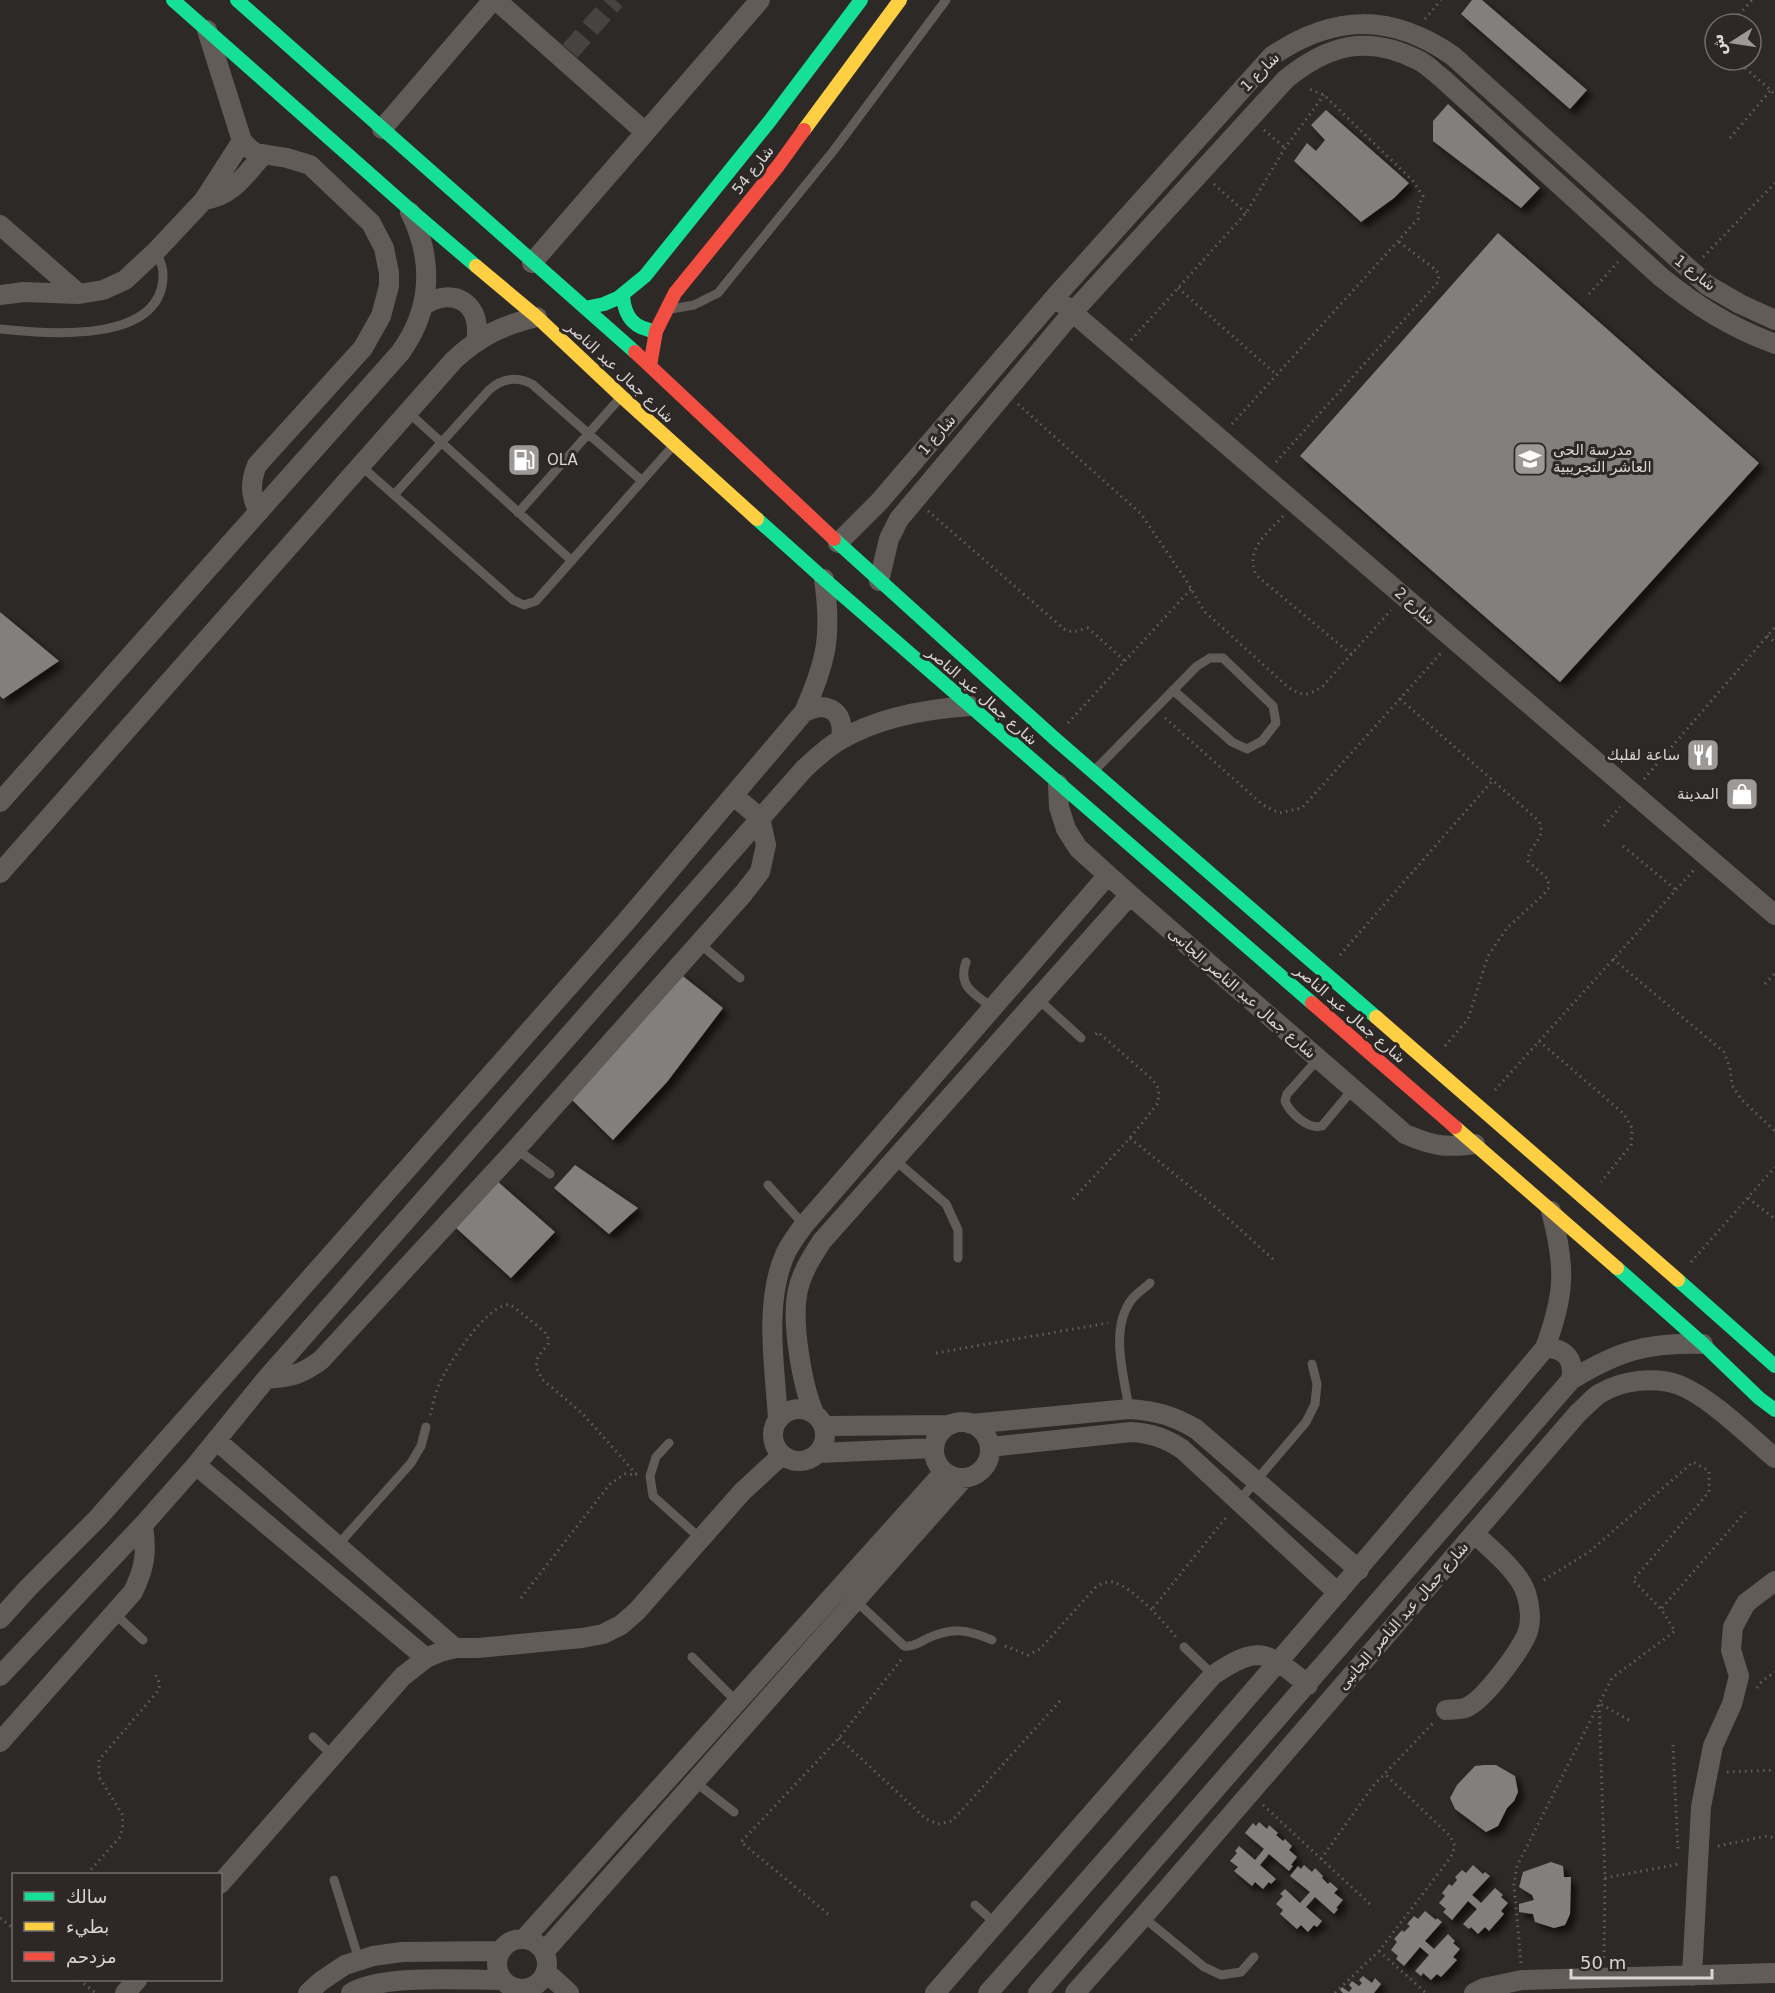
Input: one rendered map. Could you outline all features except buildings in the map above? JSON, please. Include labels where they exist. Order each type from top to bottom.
[{"type":"main road","name":"شارع جمال عبد الناصر","points":[[173,0],[537,317],[824,579],[1475,1144],[1775,1410]]},
{"type":"main road","name":"شارع جمال عبد الناصر","points":[[237,0],[650,366],[879,581],[1054,738],[1775,1366]]},
{"type":"main road","name":"شارع 54","points":[[585,309],[623,297],[645,276],[783,105],[861,0]]},
{"type":"main road","name":"شارع 54","points":[[650,366],[657,331],[675,293],[742,212],[900,0]]},
{"type":"main road","points":[[623,297],[626,315],[631,322],[647,331],[657,331]]},
{"type":"street","points":[[382,129],[494,0],[567,56],[645,132]]},
{"type":"street","points":[[532,263],[760,0]]},
{"type":"street","name":"شارع 1","points":[[838,543],[879,502],[1055,297],[1272,56],[1306,36],[1338,26],[1363,24],[1388,26],[1434,43],[1453,56],[1707,285],[1775,320]]},
{"type":"street","points":[[207,30],[242,141],[250,149],[263,155],[287,158],[310,165],[371,223],[384,248],[389,273],[389,286],[381,316],[363,348],[257,465],[252,492],[259,512]]},
{"type":"street","name":"شارع 1","points":[[879,581],[889,539],[899,519],[1072,313],[1286,79],[1306,63],[1332,50],[1362,45],[1392,49],[1420,61],[1452,87],[1660,277],[1694,304],[1730,325],[1775,344]]},
{"type":"street","points":[[0,295],[24,292],[79,294],[103,290],[125,280],[204,200],[242,141]]},
{"type":"street","points":[[204,200],[232,190],[263,155]]},
{"type":"street","points":[[0,802],[400,353],[414,331],[423,306],[427,280],[425,255],[419,230],[408,207]]},
{"type":"street","points":[[0,225],[79,294]]},
{"type":"street","points":[[423,306],[433,299],[446,296],[458,298],[469,305],[476,316],[478,328],[476,341]]},
{"type":"street","name":"شارع 2","points":[[1055,297],[1775,915]]},
{"type":"street","points":[[0,873],[454,360],[476,341],[516,322],[537,317]]},
{"type":"street","points":[[0,1619],[27,1588],[97,1519],[624,924],[804,712],[819,680],[827,647],[829,613],[824,579]]},
{"type":"street","points":[[0,1676],[143,1525],[196,1465],[266,1379],[760,818],[824,750],[841,739],[903,715],[970,706]]},
{"type":"street","points":[[804,712],[816,707],[828,708],[838,715],[842,727],[841,739]]},
{"type":"street","name":"شارع جمال عبد الناصر الجانبى","points":[[1058,784],[1059,807],[1065,829],[1078,848],[1404,1134],[1427,1144],[1451,1147],[1475,1144]]},
{"type":"street","points":[[266,1379],[288,1377],[304,1372],[321,1360],[516,1149],[760,872],[766,845],[760,818],[734,796]]},
{"type":"street","points":[[1108,875],[804,1226],[784,1256],[774,1291],[773,1327],[778,1419],[773,1434],[777,1449],[782,1455],[801,1462],[811,1459],[819,1453],[826,1436],[804,1384],[796,1326],[796,1296],[805,1267],[822,1241],[1130,896]]},
{"type":"street","points":[[624,924],[649,946]]},
{"type":"street","points":[[943,1065],[963,1084]]},
{"type":"street","points":[[988,1993],[1359,1570],[1545,1348],[1557,1315],[1562,1281],[1560,1245],[1551,1211]]},
{"type":"street","points":[[1038,1993],[1571,1380],[1615,1355],[1644,1347],[1673,1342],[1703,1344]]},
{"type":"street","points":[[1545,1348],[1555,1348],[1570,1360],[1573,1370],[1571,1380]]},
{"type":"street","name":"شارع جمال عبد الناصر الجانبى","points":[[1075,1993],[1578,1413],[1599,1394],[1624,1383],[1651,1380],[1678,1385],[1703,1398],[1775,1458]]},
{"type":"street","points":[[778,1419],[795,1409],[805,1409],[819,1420],[950,1425]]},
{"type":"street","points":[[971,1424],[984,1433],[990,1447],[989,1456],[980,1472],[972,1477],[963,1479],[949,1476],[934,1457],[934,1448],[938,1434],[957,1422],[971,1424],[1129,1409],[1152,1411],[1175,1417],[1196,1429],[1359,1570]]},
{"type":"street","points":[[990,1447],[1131,1432],[1149,1433],[1167,1439],[1182,1449],[1338,1593]]},
{"type":"street","points":[[216,1440],[455,1648]]},
{"type":"street","points":[[819,1453],[934,1448]]},
{"type":"street","points":[[222,1882],[403,1676],[426,1658],[455,1648],[478,1648],[582,1638],[603,1634],[621,1625],[637,1611],[749,1486],[782,1455]]},
{"type":"street","points":[[196,1465],[426,1658]]},
{"type":"street","points":[[524,1939],[944,1472]]},
{"type":"street","points":[[544,1952],[963,1479]]},
{"type":"street","points":[[0,1742],[133,1592],[143,1571],[146,1548],[143,1525]]},
{"type":"street","points":[[1446,1710],[1466,1708],[1482,1695],[1496,1680],[1527,1633],[1530,1612],[1526,1592],[1518,1578],[1474,1533]]},
{"type":"street","points":[[309,1560],[332,1541]]},
{"type":"street","points":[[1692,1976],[1701,1806],[1713,1746],[1732,1704],[1739,1676],[1731,1650],[1733,1627],[1746,1603],[1775,1581]]},
{"type":"street","points":[[935,1993],[1212,1675],[1245,1656],[1262,1654],[1279,1661],[1308,1685]]},
{"type":"street","points":[[524,1939],[532,1941],[544,1952],[548,1966],[542,1981],[527,1991],[508,1986],[502,1980],[497,1965],[501,1951],[507,1944],[524,1939]]},
{"type":"street","points":[[308,1993],[345,1965],[373,1956],[402,1953],[501,1951]]},
{"type":"street","points":[[546,1972],[569,1993]]},
{"type":"street","points":[[1474,1993],[1484,1988],[1522,1980],[1775,1973]]},
{"type":"street","points":[[351,1993],[378,1983],[502,1980]]},
{"type":"street","points":[[125,1993],[135,1981]]},
{"type":"lane","points":[[666,309],[694,305],[718,292],[834,150],[946,0]]},
{"type":"lane","points":[[0,329],[61,333],[93,331],[131,322],[149,311],[161,293],[163,272],[156,251]]},
{"type":"lane","points":[[394,495],[489,390],[509,379],[525,380],[532,384],[642,481]]},
{"type":"lane","points":[[518,513],[621,396]]},
{"type":"lane","points":[[408,412],[572,561]]},
{"type":"lane","points":[[360,465],[518,604],[530,604],[536,602],[675,444]]},
{"type":"lane","points":[[1093,772],[1155,708],[1173,690],[1197,666],[1210,658],[1223,658],[1274,706],[1276,723],[1262,741],[1247,749],[1232,742],[1173,690]]},
{"type":"lane","points":[[699,943],[740,978]]},
{"type":"lane","points":[[966,962],[962,974],[964,984],[993,1008]]},
{"type":"lane","points":[[1038,999],[1081,1038]]},
{"type":"lane","points":[[1318,1059],[1287,1094],[1285,1101],[1287,1107],[1295,1114],[1310,1126],[1316,1128],[1322,1126],[1353,1089]]},
{"type":"lane","points":[[516,1149],[550,1174]]},
{"type":"lane","points":[[895,1160],[946,1204],[958,1230],[958,1258]]},
{"type":"lane","points":[[768,1185],[804,1226]]},
{"type":"lane","points":[[1129,1409],[1120,1344],[1122,1320],[1132,1299],[1150,1283]]},
{"type":"lane","points":[[1238,1502],[1306,1422],[1315,1404],[1317,1384],[1312,1364]]},
{"type":"lane","points":[[332,1541],[411,1463],[421,1446],[426,1427]]},
{"type":"lane","points":[[669,1443],[656,1457],[650,1476],[653,1496],[701,1539]]},
{"type":"lane","points":[[856,1601],[904,1646],[912,1647],[950,1631],[972,1631],[992,1640]]},
{"type":"lane","points":[[114,1613],[143,1640]]},
{"type":"lane","points":[[1184,1647],[1212,1675]]},
{"type":"lane","points":[[692,1657],[737,1702]]},
{"type":"lane","points":[[313,1737],[333,1756]]},
{"type":"lane","points":[[695,1782],[734,1812]]},
{"type":"lane","points":[[334,1880],[359,1960]]},
{"type":"lane","points":[[975,1905],[995,1923]]},
{"type":"lane","points":[[1143,1917],[1204,1966],[1221,1975],[1241,1972],[1254,1957]]},
{"type":"path","points":[[1412,33],[1441,0]]},
{"type":"path","points":[[1742,12],[1752,0]]},
{"type":"path","points":[[1750,72],[1775,94]]},
{"type":"path","points":[[1218,438],[1418,219],[1418,209],[1424,196],[1413,181],[1324,95],[1286,79]]},
{"type":"path","points":[[1730,138],[1771,90]]},
{"type":"path","points":[[1119,353],[1246,213],[1285,148],[1324,95]]},
{"type":"path","points":[[1250,119],[1285,148]]},
{"type":"path","points":[[1201,173],[1246,213]]},
{"type":"path","points":[[1690,270],[1775,183]]},
{"type":"path","points":[[1263,476],[1438,282],[1439,275],[1436,270],[1398,241]]},
{"type":"path","points":[[1589,294],[1630,250]]},
{"type":"path","points":[[1178,288],[1277,375]]},
{"type":"path","points":[[1005,393],[1141,514],[1204,611],[1299,695],[1311,694],[1323,686],[1403,596]]},
{"type":"path","points":[[915,500],[1064,629],[1075,632],[1088,628],[1125,661]]},
{"type":"path","points":[[1294,503],[1256,548],[1252,557],[1256,576],[1351,654]]},
{"type":"path","points":[[1054,738],[1191,589]]},
{"type":"path","points":[[1604,826],[1775,627]]},
{"type":"path","points":[[1767,636],[1775,642]]},
{"type":"path","points":[[1155,708],[1263,804],[1279,813],[1302,808],[1454,640]]},
{"type":"path","points":[[1400,699],[1539,820],[1543,829],[1541,836],[1529,852],[1528,861],[1548,879],[1548,887],[1544,894],[1507,928],[1488,956],[1468,1019],[1431,1064]]},
{"type":"path","points":[[1325,972],[1493,780]]},
{"type":"path","points":[[1623,846],[1676,890]]},
{"type":"path","points":[[1480,1107],[1706,856]]},
{"type":"path","points":[[1613,959],[1724,1052],[1730,1068],[1732,1085],[1740,1099],[1775,1131]]},
{"type":"path","points":[[1765,984],[1775,973]]},
{"type":"path","points":[[1073,1199],[1130,1138],[1158,1103],[1159,1089],[1152,1079],[1100,1032],[1096,1033],[1088,1043],[1081,1038]]},
{"type":"path","points":[[1539,1041],[1624,1114],[1632,1128],[1631,1145],[1587,1200]]},
{"type":"path","points":[[1130,1138],[1220,1211],[1275,1261]]},
{"type":"path","points":[[1676,1280],[1775,1167]]},
{"type":"path","points":[[1748,1198],[1775,1219]]},
{"type":"path","points":[[426,1427],[439,1384],[471,1333],[497,1308],[504,1304],[511,1305],[544,1331],[548,1337],[548,1344],[538,1357],[536,1367],[542,1379],[583,1414],[637,1475]]},
{"type":"path","points":[[936,1353],[1122,1320]]},
{"type":"path","points":[[1522,1980],[1514,1885],[1517,1866],[1612,1678],[1675,1631],[1661,1609],[1634,1580],[1709,1492],[1709,1471],[1693,1462],[1589,1552],[1526,1592]]},
{"type":"path","points":[[521,1598],[610,1484],[625,1474],[650,1476]]},
{"type":"path","points":[[1152,1609],[1238,1502]]},
{"type":"path","points":[[1661,1609],[1744,1512]]},
{"type":"path","points":[[992,1640],[1028,1655],[1040,1649],[1095,1588],[1104,1583],[1113,1582],[1122,1586],[1152,1609],[1184,1647]]},
{"type":"path","points":[[828,1914],[741,1842],[839,1738],[912,1647]]},
{"type":"path","points":[[89,1873],[120,1837],[123,1825],[122,1814],[99,1778],[99,1760],[158,1691],[160,1684],[155,1673]]},
{"type":"path","points":[[839,1738],[926,1819],[938,1824],[952,1821],[1060,1701]]},
{"type":"path","points":[[1599,1703],[1632,1722]]},
{"type":"path","points":[[1599,1703],[1605,1878],[1604,1978]]},
{"type":"path","points":[[1321,1859],[1373,1786],[1446,1710]]},
{"type":"path","points":[[1673,1745],[1678,1852]]},
{"type":"path","points":[[1708,1772],[1775,1770]]},
{"type":"path","points":[[1335,1993],[1379,1951],[1451,1857],[1455,1846],[1450,1836],[1385,1774]]},
{"type":"path","points":[[1250,1793],[1372,1906]]},
{"type":"path","points":[[1699,1850],[1767,1836],[1775,1838]]},
{"type":"path","points":[[1605,1878],[1679,1864]]},
{"type":"path","points":[[0,1918],[12,1927]]},
{"type":"path","points":[[1379,1951],[1426,1993]]},
{"type":"path","points":[[80,1981],[96,1993]]},
{"type":"tunnel","points":[[570,51],[615,0]]},
{"type":"traffic: fast","points":[[173,0],[476,266]]},
{"type":"traffic: fast","points":[[237,0],[635,352]]},
{"type":"traffic: fast","points":[[585,308],[618,298],[645,276],[769,122],[861,0]]},
{"type":"traffic: fast","points":[[623,297],[626,311],[632,321],[642,328],[656,331]]},
{"type":"traffic: fast","points":[[757,519],[1312,1003]]},
{"type":"traffic: fast","points":[[834,539],[1054,738],[1376,1017]]},
{"type":"traffic: fast","points":[[1617,1268],[1775,1410]]},
{"type":"traffic: fast","points":[[1678,1280],[1775,1366]]},
{"type":"traffic: slow","points":[[804,130],[900,0]]},
{"type":"traffic: slow","points":[[476,266],[537,317],[757,519]]},
{"type":"traffic: slow","points":[[1376,1017],[1678,1280]]},
{"type":"traffic: slow","points":[[1455,1127],[1617,1268]]},
{"type":"traffic: jam","points":[[650,366],[656,331],[675,293],[778,166],[804,130]]},
{"type":"traffic: jam","points":[[635,352],[834,539]]},
{"type":"traffic: jam","points":[[1312,1003],[1455,1127]]},
{"type":"place","name":"مدرسة الحى العاشر التجريبية","points":[[1530,459]]},
{"type":"place","name":"OLA","points":[[524,460]]},
{"type":"place","name":"ساعة لقلبك","points":[[1703,755]]},
{"type":"place","name":"المدينة","points":[[1742,794]]}]
